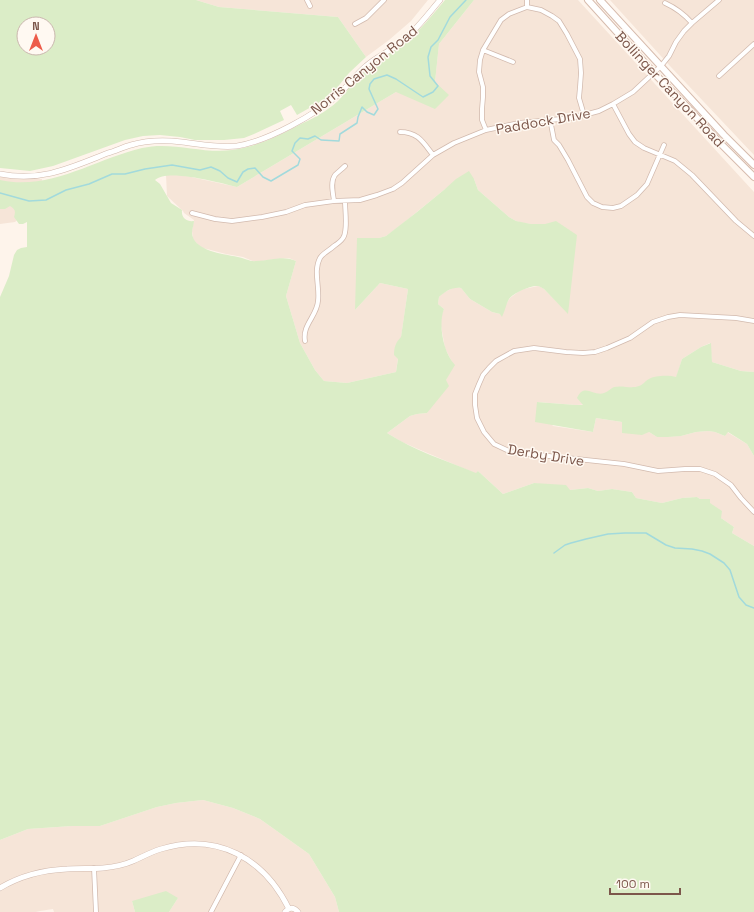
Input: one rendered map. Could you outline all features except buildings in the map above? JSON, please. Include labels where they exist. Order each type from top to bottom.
[{"type":"main road","name":"Bollinger Canyon Road","points":[[588,0],[654,73],[754,177]]},
{"type":"main road","name":"Bollinger Canyon Road","points":[[600,0],[724,135],[754,165]]},
{"type":"street","points":[[307,0],[310,6]]},
{"type":"street","points":[[355,24],[366,18],[384,0]]},
{"type":"street","name":"Norris Canyon Road","points":[[0,174],[23,177],[54,173],[131,145],[161,140],[215,146],[236,146],[255,141],[285,128],[319,110],[340,94],[366,66],[410,35],[440,0]]},
{"type":"street","points":[[527,0],[527,7]]},
{"type":"street","name":"Paddock Drive","points":[[192,213],[214,219],[232,220],[262,217],[286,212],[305,205],[334,201],[360,200],[393,189],[402,183],[433,155],[454,143],[486,130],[519,123],[584,116],[599,111],[633,92],[654,73],[670,56],[676,42],[684,31],[719,0]]},
{"type":"street","points":[[665,3],[673,6],[692,23]]},
{"type":"street","points":[[486,130],[482,120],[483,87],[479,72],[483,50],[501,20],[509,14],[527,7],[541,10],[552,16],[559,21],[567,34],[580,59],[582,73],[579,98],[584,116]]},
{"type":"street","points":[[719,76],[754,44]]},
{"type":"street","points":[[483,50],[513,62]]},
{"type":"street","points":[[613,104],[626,129],[636,142],[644,148],[675,161],[692,175],[736,221],[754,236]]},
{"type":"street","points":[[550,119],[554,140],[559,145],[568,160],[587,197],[593,203],[602,207],[613,208],[621,206],[637,195],[647,184],[664,145]]},
{"type":"street","points":[[400,132],[406,132],[414,135],[423,141],[433,155]]},
{"type":"street","points":[[334,201],[333,180],[335,175],[345,166]]},
{"type":"street","points":[[305,341],[305,330],[315,312],[318,301],[317,271],[320,256],[344,238],[346,229],[345,201]]},
{"type":"street","name":"Derby Drive","points":[[754,321],[736,318],[680,315],[653,322],[630,338],[595,352],[566,352],[534,348],[514,351],[496,361],[486,372],[478,384],[475,394],[477,418],[484,432],[494,444],[511,452],[624,464],[658,471],[700,469],[715,474],[731,485],[754,512]]},
{"type":"street","points":[[0,888],[22,877],[52,870],[103,868],[121,865],[162,849],[190,844],[206,844],[220,847],[246,858],[266,874],[276,886],[287,910],[294,909],[298,912]]},
{"type":"street","points":[[211,912],[241,856]]},
{"type":"street","points":[[94,868],[96,912]]},
{"type":"shaded area","points":[[196,0],[428,0],[411,21],[366,57],[338,17],[219,7]]},
{"type":"shaded area","points":[[474,0],[578,0],[754,192],[754,372],[741,371],[712,362],[710,343],[682,359],[674,385],[645,401],[576,405],[538,402],[553,426],[593,432],[596,418],[622,422],[649,432],[657,437],[681,436],[696,432],[708,431],[725,436],[727,432],[747,444],[754,456],[754,546],[732,533],[734,527],[721,518],[709,503],[710,499],[700,499],[697,497],[682,498],[662,503],[636,498],[632,492],[612,489],[598,491],[588,488],[570,490],[534,483],[503,494],[478,471],[477,474],[402,442],[387,433],[410,416],[427,413],[446,380],[452,362],[445,348],[441,326],[441,316],[444,309],[438,304],[439,297],[443,293],[455,287],[461,288],[470,299],[492,312],[500,314],[510,298],[518,292],[538,286],[544,289],[568,313],[545,224],[523,223],[509,217],[478,190],[474,179],[445,189],[386,236],[372,238],[355,310],[380,283],[408,289],[396,372],[347,383],[324,381],[315,370],[300,343],[286,296],[296,261],[289,258],[255,262],[243,257],[203,248],[193,239],[192,231],[194,220],[184,213],[167,196],[166,175],[182,175],[237,187],[396,92],[435,82],[439,44]]},
{"type":"shaded area","points":[[610,0],[754,0],[754,155],[670,66]]},
{"type":"shaded area","points":[[0,173],[42,179],[40,199],[15,222],[0,224]]},
{"type":"shaded area","points":[[203,800],[233,808],[260,819],[309,854],[335,897],[339,912],[169,912],[178,898],[132,901],[135,912],[54,912],[53,909],[36,912],[0,912],[0,840],[28,829],[100,826],[157,807]]},
{"type":"green space","points":[[0,0],[196,0],[219,7],[338,17],[366,57],[349,73],[327,98],[297,115],[291,105],[280,111],[284,120],[244,138],[195,140],[160,135],[143,136],[125,140],[53,166],[30,171],[0,168]]},
{"type":"green space","points":[[445,0],[474,0],[439,44],[435,82],[449,95],[435,109],[396,92],[237,187],[207,180],[171,175],[155,180],[160,184],[171,203],[182,210],[182,215],[185,219],[194,221],[192,233],[194,239],[203,248],[252,261],[286,258],[296,261],[286,296],[300,343],[315,370],[324,381],[347,383],[396,372],[398,359],[394,355],[394,350],[401,337],[408,289],[380,283],[355,310],[357,238],[379,238],[386,236],[456,179],[469,171],[478,190],[509,217],[516,221],[531,224],[545,224],[556,221],[577,235],[568,314],[544,289],[538,286],[527,288],[511,297],[502,317],[500,314],[492,312],[470,299],[461,288],[449,290],[439,297],[438,304],[444,309],[442,315],[443,338],[447,353],[455,365],[446,380],[449,386],[427,413],[410,416],[387,433],[430,455],[476,473],[478,471],[503,494],[534,483],[566,485],[570,490],[588,488],[598,491],[612,489],[632,492],[636,498],[662,503],[682,498],[697,497],[700,499],[710,499],[710,503],[722,511],[721,518],[734,527],[732,533],[754,546],[754,912],[339,912],[335,897],[309,854],[260,819],[233,808],[203,800],[157,807],[100,826],[28,829],[0,840],[0,297],[9,276],[14,255],[17,250],[27,247],[27,222],[19,224],[14,217],[15,210],[10,206],[5,209],[0,209],[0,180],[19,182],[55,178],[124,153],[153,146],[221,151],[241,149],[266,141],[313,118],[333,105],[364,72],[410,39],[426,23]]},
{"type":"green space","points":[[711,343],[712,362],[741,371],[754,372],[754,456],[747,444],[728,432],[725,436],[708,431],[696,432],[681,436],[657,437],[649,432],[642,435],[622,433],[622,422],[596,418],[593,432],[535,422],[537,402],[583,405],[577,398],[580,393],[586,390],[600,394],[614,387],[639,386],[649,379],[659,376],[676,377],[682,359],[701,347]]},
{"type":"green space","points":[[166,891],[178,898],[169,912],[135,912],[132,901]]},
{"type":"waterway","points":[[0,193],[29,201],[46,200],[66,190],[89,184],[112,174],[125,174],[172,165],[200,170],[211,167],[237,182],[243,172],[248,169],[255,168],[263,177],[271,181],[298,165],[300,159],[292,151],[295,143],[300,138],[308,139],[315,136],[321,140],[339,141],[340,134],[357,123],[362,107],[367,112],[374,115],[378,109],[369,89],[370,84],[374,79],[387,75],[396,79],[423,97],[433,92],[438,86],[430,76],[428,57],[431,47],[438,40],[450,17],[466,0]]},
{"type":"waterway","points":[[554,553],[565,545],[608,534],[646,533],[666,545],[675,548],[702,551],[724,563],[730,570],[739,597],[746,605],[754,608]]}]
